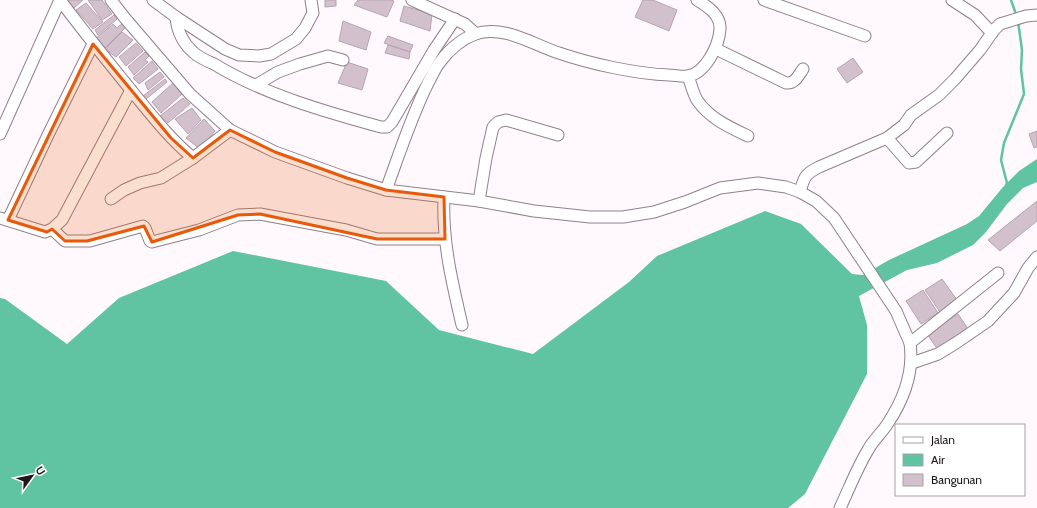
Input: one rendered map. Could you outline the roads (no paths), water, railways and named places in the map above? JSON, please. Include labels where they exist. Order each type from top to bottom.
[{"type":"street","points":[[0,134],[60,0],[93,44],[171,138],[193,158]]},
{"type":"street","points":[[111,0],[190,94],[230,130],[276,152],[347,178],[386,190],[478,201],[534,211],[590,217],[623,217],[654,212],[720,188],[758,183],[786,187],[800,192],[816,201],[834,218],[896,311],[910,343],[912,363],[910,377],[902,400],[888,424],[868,449],[840,508]]},
{"type":"street","points":[[154,0],[176,17],[239,55],[259,56],[271,54],[296,39],[305,28],[312,13],[311,0]]},
{"type":"street","points":[[412,0],[465,24],[476,34]]},
{"type":"street","points":[[764,0],[865,36]]},
{"type":"street","points":[[952,0],[975,15],[992,34]]},
{"type":"street","points":[[386,190],[422,96],[439,63],[462,41],[476,34],[496,32],[515,35],[559,53],[600,64],[661,75],[688,76],[696,73],[709,60],[716,49],[720,38],[720,26],[716,16],[705,2]]},
{"type":"street","points":[[800,192],[803,178],[809,172],[887,138],[904,125],[911,115],[939,95],[980,50],[1000,24],[1032,16]]},
{"type":"street","points":[[176,17],[177,28],[182,38],[193,52],[220,68],[256,85],[300,102],[381,127],[387,127],[392,122],[434,50],[455,19]]},
{"type":"street","points":[[93,44],[4,219],[45,232],[52,230],[62,220],[131,90]]},
{"type":"street","points":[[716,49],[786,83],[794,82],[803,69]]},
{"type":"street","points":[[256,85],[278,72],[300,64],[328,56],[343,60]]},
{"type":"street","points":[[688,76],[697,99],[705,109],[725,125],[748,136]]},
{"type":"street","points":[[478,201],[491,133],[493,127],[498,122],[506,120],[558,135]]},
{"type":"street","points":[[110,199],[124,190],[140,183],[161,178],[193,158],[230,130]]},
{"type":"street","points":[[887,138],[909,163],[912,163],[916,162],[947,133]]},
{"type":"street","points":[[444,197],[443,214],[445,239],[462,325]]},
{"type":"street","points":[[52,230],[65,241],[87,241],[143,226],[150,241],[152,242],[199,230],[238,215],[260,214],[346,230],[377,239],[445,239]]},
{"type":"street","points":[[912,363],[938,354],[988,321],[1014,293],[1028,268],[1037,258]]},
{"type":"street","points":[[910,343],[998,273]]},
{"type":"water","points":[[1037,159],[1037,182],[1023,188],[1007,204],[986,232],[973,245],[937,263],[907,270],[859,296],[867,325],[867,374],[805,494],[788,508],[0,508],[0,298],[5,299],[67,344],[119,298],[233,251],[386,281],[439,330],[533,354],[629,282],[657,256],[765,211],[801,224],[852,274],[863,275],[889,260],[967,224],[979,216],[1003,187],[1019,171]]},
{"type":"waterway","points":[[1011,0],[1017,17]]},
{"type":"waterway","points":[[1006,185],[1007,183],[1001,160],[1004,143],[1024,94],[1021,69],[1022,50],[1018,21]]}]
